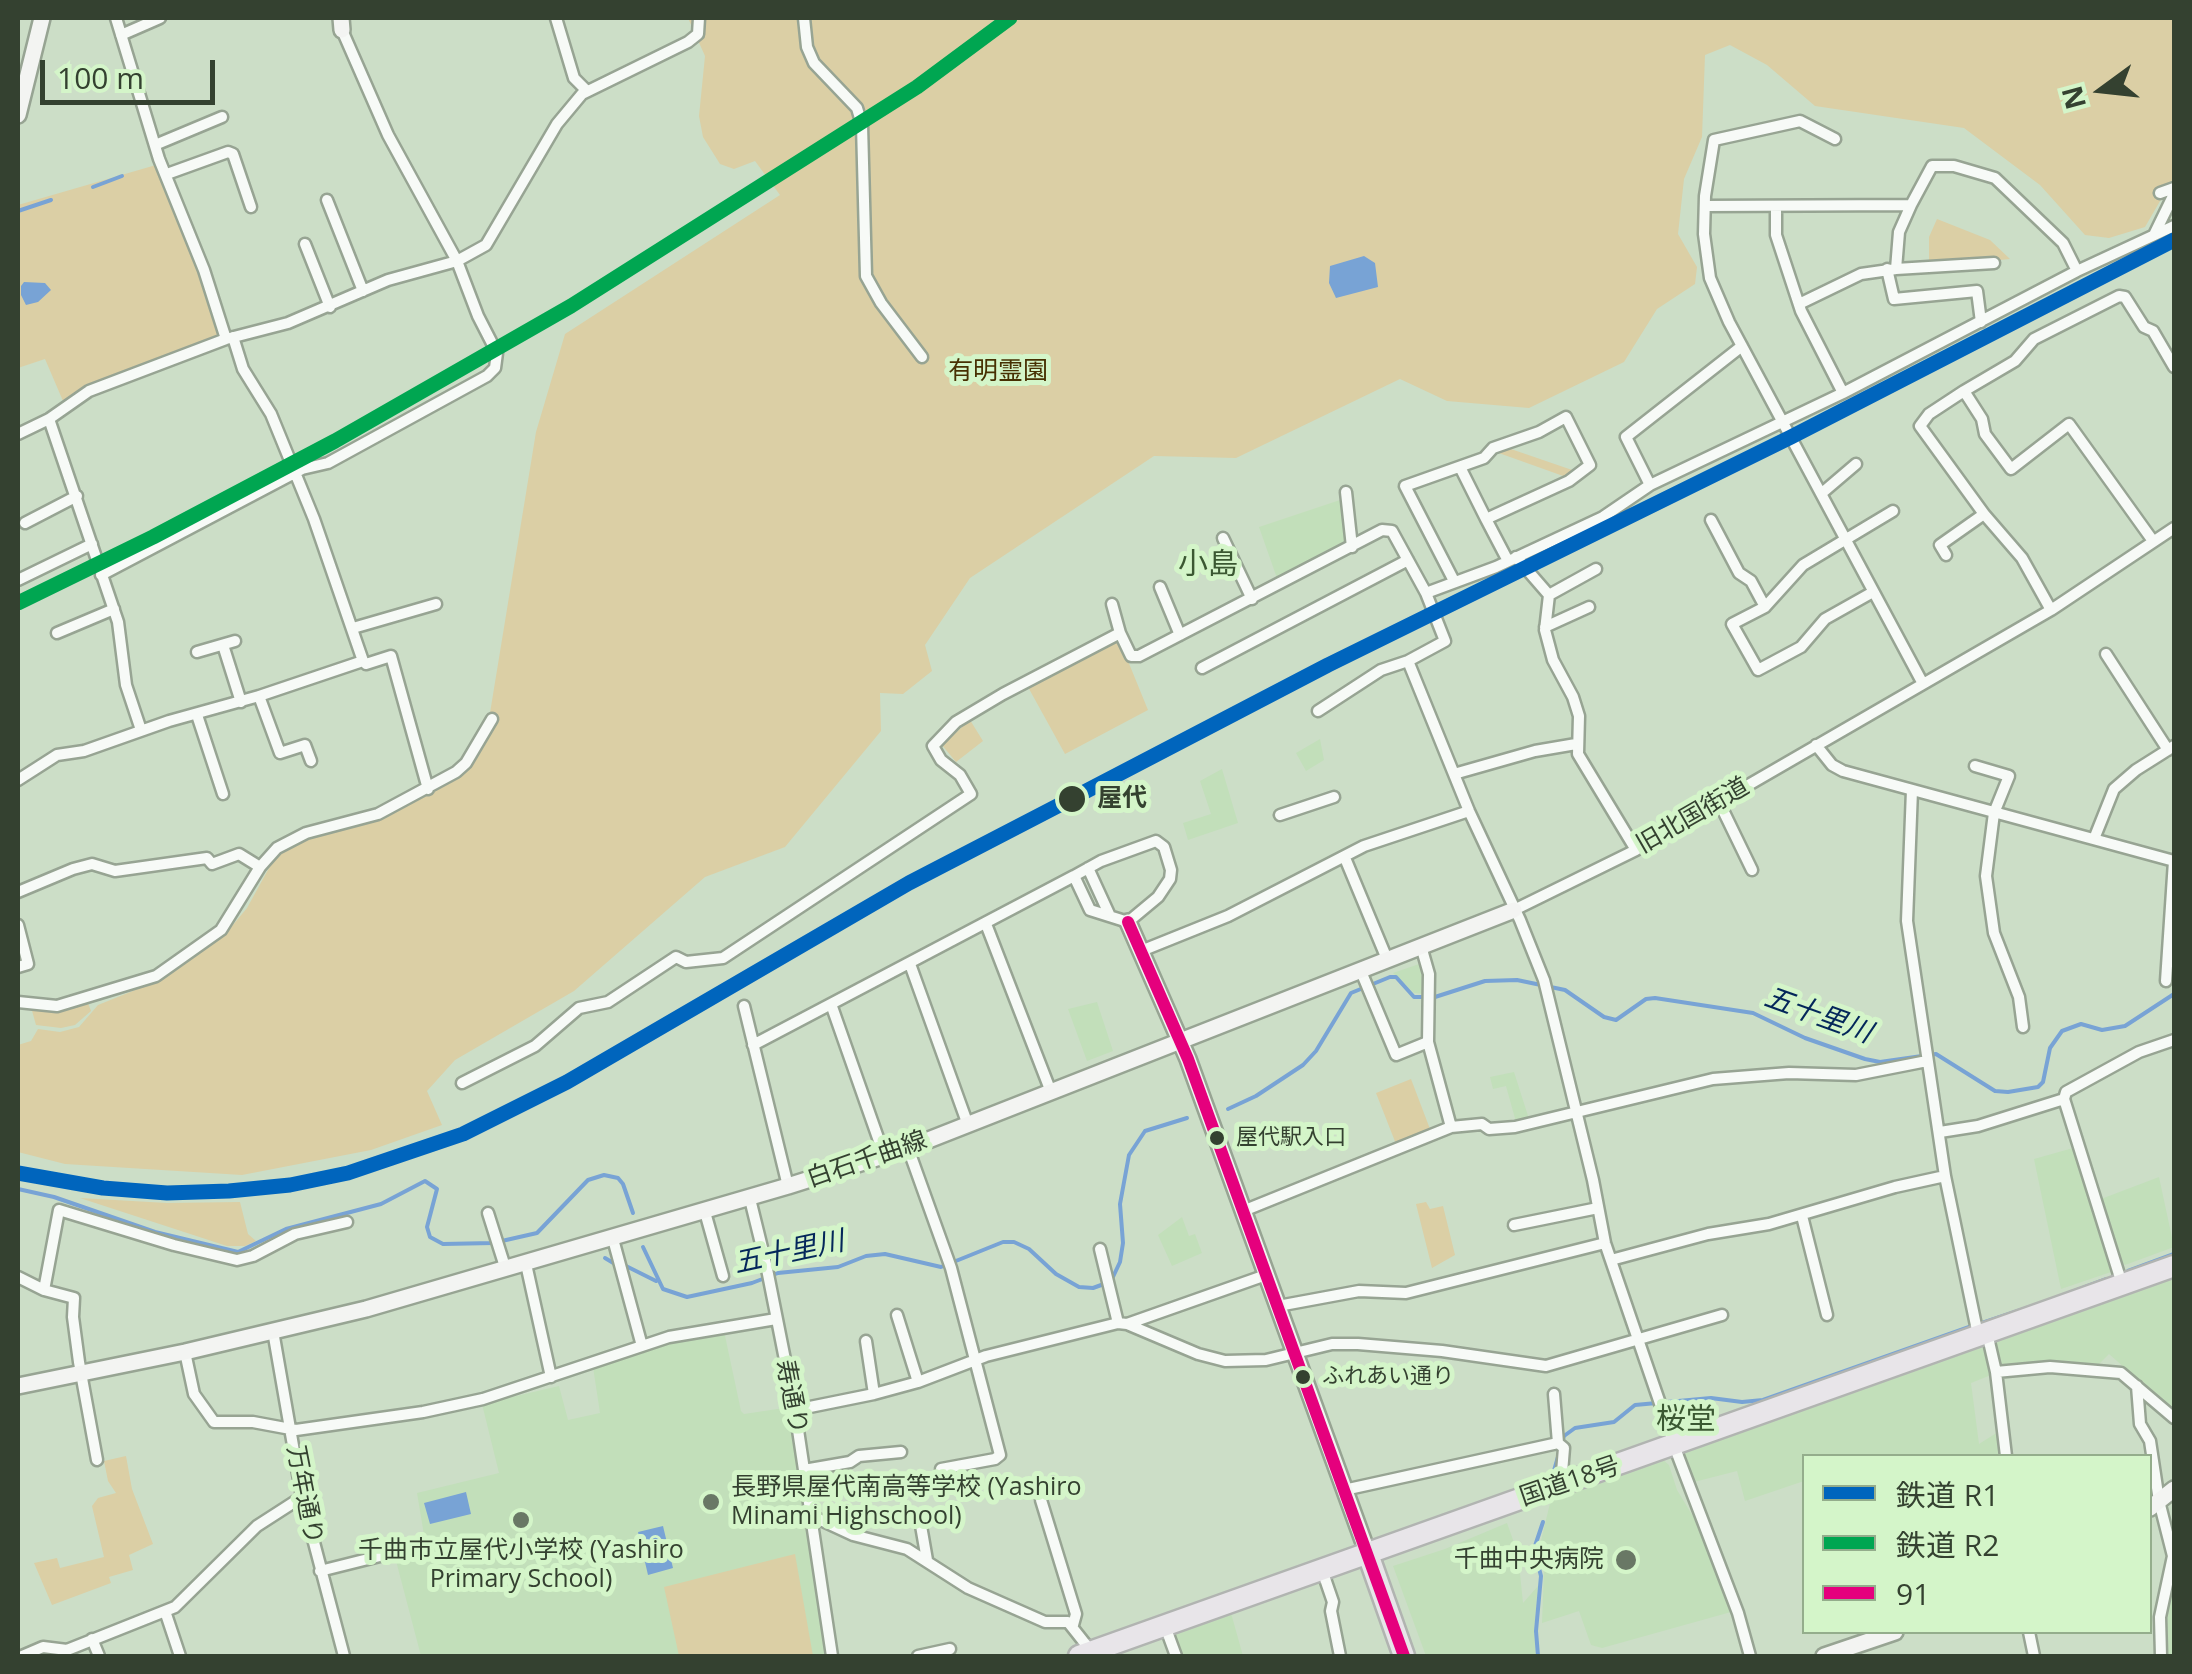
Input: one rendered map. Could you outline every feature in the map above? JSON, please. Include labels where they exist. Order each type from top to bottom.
[{"type":"highway","name":"国道18号","points":[[1089,1655],[2174,1266]]},
{"type":"highway","points":[[1368,1554],[1404,1656]]},
{"type":"main road","points":[[18,116],[42,18]]},
{"type":"main road","name":"旧北国街道","points":[[1180,1042],[1365,980],[1387,959],[1514,910]]},
{"type":"main road","points":[[1128,922],[1180,1042],[1368,1554]]},
{"type":"main road","name":"白石千曲線","points":[[18,1386],[274,1331],[506,1270],[704,1212],[908,1148],[1180,1042]]},
{"type":"main road","points":[[2154,1504],[2174,1489]]},
{"type":"main road","points":[[1824,1656],[1889,1634]]},
{"type":"street","points":[[116,18],[154,145],[230,338],[271,414],[314,519],[364,661],[366,664],[390,656],[428,789]]},
{"type":"street","points":[[121,36],[160,18]]},
{"type":"street","points":[[556,18],[574,78],[587,91]]},
{"type":"street","points":[[18,434],[89,392],[230,338],[288,323],[388,280],[457,261],[486,245],[558,124],[587,91],[688,42],[698,34],[699,18]]},
{"type":"street","points":[[804,18],[814,63],[850,98],[862,125],[866,276],[881,303],[922,357]]},
{"type":"street","points":[[101,575],[293,473],[328,463],[463,390],[495,368],[497,353],[457,261],[388,135],[342,24]]},
{"type":"street","points":[[154,145],[222,117]]},
{"type":"street","points":[[1835,139],[1800,121],[1714,140],[1705,196],[1704,234],[1710,278],[1742,346],[1922,682]]},
{"type":"street","points":[[167,174],[228,152],[233,154],[251,207]]},
{"type":"street","points":[[1981,322],[1976,291],[1894,299],[1891,269],[1898,232],[1932,166],[1954,166],[1995,178],[2062,243],[2078,272]]},
{"type":"street","points":[[2160,193],[2174,191]]},
{"type":"street","points":[[2154,236],[2174,191]]},
{"type":"street","points":[[328,200],[364,292]]},
{"type":"street","points":[[1706,206],[1911,205]]},
{"type":"street","points":[[1776,207],[1776,235],[1799,304],[1843,394]]},
{"type":"street","points":[[1426,592],[1512,559],[1603,517],[1650,486],[1843,394],[2174,226]]},
{"type":"street","points":[[305,244],[330,306]]},
{"type":"street","points":[[1799,304],[1862,274],[1994,263]]},
{"type":"street","points":[[2051,610],[2022,558],[1984,514],[1920,426],[1929,414],[2015,361],[2034,340],[2120,296],[2144,327],[2153,331],[2174,366]]},
{"type":"street","points":[[1650,486],[1626,437],[1742,346]]},
{"type":"street","points":[[1964,391],[1982,419],[1984,434],[2012,469],[2069,424],[2153,541]]},
{"type":"street","points":[[49,418],[114,609],[126,685],[141,730]]},
{"type":"street","points":[[1454,580],[1405,486],[1484,458],[1492,448],[1566,418],[1590,465],[1569,481],[1486,519]]},
{"type":"street","points":[[1822,494],[1856,464]]},
{"type":"street","points":[[1460,467],[1512,559],[1549,595],[1554,596],[1565,585],[1596,569]]},
{"type":"street","points":[[1346,492],[1352,547]]},
{"type":"street","points":[[25,523],[77,496]]},
{"type":"street","points":[[1873,592],[1825,619],[1800,647],[1758,670],[1732,624],[1764,607],[1802,564],[1894,511]]},
{"type":"street","points":[[1946,555],[1940,545],[1984,514]]},
{"type":"street","points":[[1711,520],[1739,573],[1752,581],[1764,607]]},
{"type":"street","name":"旧北国街道","points":[[1514,910],[1636,850],[1720,802],[2051,610],[2174,528]]},
{"type":"street","points":[[1112,604],[1130,656],[1139,656],[1382,530],[1392,531],[1426,592],[1445,641],[1381,670],[1318,711]]},
{"type":"street","points":[[1224,538],[1252,599]]},
{"type":"street","points":[[18,580],[92,544]]},
{"type":"street","points":[[1202,668],[1408,560]]},
{"type":"street","points":[[1160,587],[1180,635]]},
{"type":"street","points":[[1549,595],[1545,627],[1553,660],[1579,716],[1578,754],[1636,850]]},
{"type":"street","points":[[353,628],[436,604]]},
{"type":"street","points":[[1545,627],[1589,607]]},
{"type":"street","points":[[57,634],[114,609]]},
{"type":"street","points":[[462,1083],[534,1046],[579,1008],[608,1002],[676,957],[686,962],[724,958],[972,794],[933,746],[956,722],[1002,694],[1120,633]]},
{"type":"street","points":[[197,652],[229,643],[242,702]]},
{"type":"street","points":[[2094,839],[2114,788],[2171,748],[2106,654]]},
{"type":"street","points":[[18,780],[57,756],[107,744],[364,661]]},
{"type":"street","points":[[1408,661],[1545,986],[1610,1260],[1738,1613],[1750,1656]]},
{"type":"street","points":[[259,696],[280,753],[305,745],[311,761]]},
{"type":"street","points":[[197,715],[223,794]]},
{"type":"street","points":[[18,1002],[57,1006],[156,976],[221,930],[260,867],[277,848],[294,837],[378,814],[428,789],[466,763],[492,719]]},
{"type":"street","points":[[1454,774],[1535,750],[1576,744]]},
{"type":"street","points":[[1816,744],[1832,765],[1843,772],[2174,861],[2171,958],[2166,981]]},
{"type":"street","points":[[1975,766],[2009,776],[1994,813],[1987,862],[1994,933],[2019,997],[2022,1027]]},
{"type":"street","points":[[1912,790],[1907,921],[1946,1176],[1982,1335],[1996,1372],[2006,1454]]},
{"type":"street","points":[[1280,815],[1334,797]]},
{"type":"street","points":[[1720,802],[1752,870]]},
{"type":"street","points":[[1141,952],[1229,916],[1408,830],[1469,812]]},
{"type":"street","points":[[753,1044],[1088,868],[1147,842],[1156,841],[1164,847],[1170,879],[1158,897],[1128,922],[1090,910],[1074,876]]},
{"type":"street","points":[[18,892],[72,868],[92,864],[114,871],[207,858],[212,864],[240,854],[260,867]]},
{"type":"street","points":[[1345,858],[1387,959]]},
{"type":"street","points":[[1088,868],[1110,916]]},
{"type":"street","points":[[18,924],[28,964],[18,967]]},
{"type":"street","points":[[986,924],[1051,1092]]},
{"type":"street","points":[[1421,946],[1429,974],[1428,1042],[1451,1128]]},
{"type":"street","points":[[910,964],[968,1125]]},
{"type":"street","points":[[1365,980],[1396,1055],[1428,1042]]},
{"type":"street","points":[[831,1004],[884,1156]]},
{"type":"street","points":[[744,1006],[788,1186]]},
{"type":"street","points":[[2123,1285],[2064,1099],[2066,1092],[2139,1052],[2174,1040]]},
{"type":"street","points":[[1243,1211],[1451,1128],[1482,1124],[1489,1129],[1515,1126],[1713,1078],[1789,1072],[1856,1075],[1927,1057]]},
{"type":"street","points":[[1940,1132],[1978,1126],[2064,1099]]},
{"type":"street","points":[[908,1148],[949,1264],[1000,1455],[996,1460],[974,1459],[942,1469]]},
{"type":"street","points":[[1610,1260],[1708,1234],[1802,1216],[1845,1200],[1946,1176]]},
{"type":"street","name":"寿通り","points":[[750,1198],[795,1410],[832,1656]]},
{"type":"street","points":[[1514,1225],[1598,1208]]},
{"type":"street","points":[[44,1290],[59,1210],[236,1260],[253,1256],[294,1234],[346,1222]]},
{"type":"street","points":[[704,1212],[724,1276]]},
{"type":"street","points":[[488,1213],[506,1270]]},
{"type":"street","points":[[1802,1216],[1828,1315]]},
{"type":"street","points":[[613,1238],[642,1346]]},
{"type":"street","points":[[1278,1306],[1359,1291],[1406,1292],[1605,1243]]},
{"type":"street","points":[[1100,1249],[1106,1282],[1122,1324],[1225,1361],[1266,1360],[1332,1344],[1358,1344],[1546,1366],[1722,1316]]},
{"type":"street","points":[[526,1264],[551,1378]]},
{"type":"street","points":[[795,1410],[874,1394],[976,1360],[1122,1324],[1266,1274]]},
{"type":"street","points":[[18,1277],[44,1290],[74,1298],[73,1317],[97,1460]]},
{"type":"street","points":[[897,1315],[918,1382]]},
{"type":"street","points":[[185,1352],[194,1394],[214,1422],[253,1422],[296,1430],[484,1399],[642,1346],[694,1332],[776,1318]]},
{"type":"street","name":"万年通り","points":[[274,1331],[302,1497],[344,1656]]},
{"type":"street","points":[[866,1342],[874,1394]]},
{"type":"street","points":[[1996,1372],[2050,1366],[2121,1373],[2174,1418]]},
{"type":"street","points":[[2137,1386],[2140,1424],[2150,1441],[2151,1454]]},
{"type":"street","points":[[1554,1394],[1561,1445],[1561,1486]]},
{"type":"street","points":[[1344,1490],[1561,1445]]},
{"type":"street","points":[[804,1470],[850,1462],[859,1456],[901,1452]]},
{"type":"street","points":[[2152,1472],[2154,1504],[2173,1565],[2160,1617],[2161,1656]]},
{"type":"street","points":[[22,1656],[43,1647],[67,1650],[176,1607],[258,1526],[302,1497]]},
{"type":"street","points":[[1041,1500],[1076,1614],[1073,1625]]},
{"type":"street","points":[[812,1516],[852,1535],[907,1549],[952,1579],[1045,1622],[1068,1622],[1089,1655]]},
{"type":"street","points":[[920,1520],[928,1560]]},
{"type":"street","points":[[320,1570],[412,1548]]},
{"type":"street","points":[[1322,1570],[1333,1602],[1340,1656]]},
{"type":"street","points":[[165,1611],[180,1656]]},
{"type":"street","points":[[1166,1626],[1176,1656]]},
{"type":"street","points":[[92,1640],[98,1656]]},
{"type":"street","points":[[918,1656],[950,1649]]},
{"type":"shaded area","points":[[1343,499],[1346,546],[1278,581],[1259,527]]},
{"type":"shaded area","points":[[1320,739],[1324,760],[1306,771],[1296,753]]},
{"type":"shaded area","points":[[1222,769],[1238,823],[1188,840],[1183,823],[1211,814],[1200,781]]},
{"type":"shaded area","points":[[1422,963],[1424,994],[1414,993],[1393,973]]},
{"type":"shaded area","points":[[1097,1002],[1113,1051],[1087,1061],[1068,1009]]},
{"type":"shaded area","points":[[1514,1072],[1529,1119],[1516,1122],[1506,1086],[1493,1089],[1490,1077]]},
{"type":"shaded area","points":[[2073,1148],[2114,1271],[2061,1289],[2034,1159]]},
{"type":"shaded area","points":[[2159,1177],[2174,1247],[2125,1265],[2118,1259],[2101,1199]]},
{"type":"shaded area","points":[[1182,1217],[1189,1236],[1195,1234],[1202,1253],[1172,1266],[1158,1235]]},
{"type":"shaded area","points":[[2174,1276],[2174,1411],[2109,1354],[2096,1367],[2000,1369],[1993,1340]]},
{"type":"shaded area","points":[[724,1331],[741,1411],[744,1414],[791,1407],[828,1656],[421,1656],[395,1557],[426,1547],[417,1493],[499,1473],[482,1404],[559,1386],[568,1420],[600,1413],[593,1367],[676,1339]]},
{"type":"shaded area","points":[[1982,1346],[1991,1375],[1971,1383],[1979,1444],[1998,1432],[2001,1454],[1802,1454],[1802,1482],[1745,1501],[1737,1471],[1694,1482],[1684,1452]]},
{"type":"shaded area","name":"千曲中央病院","points":[[1662,1459],[1669,1465],[1677,1490],[1694,1518],[1731,1612],[1602,1648],[1591,1645],[1579,1611],[1542,1623],[1544,1571],[1539,1549],[1551,1499]]},
{"type":"shaded area","points":[[1507,1523],[1518,1554],[1523,1603],[1538,1586],[1536,1656],[1426,1656],[1393,1566]]},
{"type":"shaded area","points":[[2174,1575],[2174,1656],[2166,1656],[2165,1616]]},
{"type":"shaded area","points":[[1231,1613],[1243,1656],[1182,1656],[1174,1632]]},
{"type":"green space","name":"有明霊園","points":[[688,18],[2174,18],[2174,177],[2145,227],[2109,238],[2085,235],[2040,185],[1964,128],[1815,106],[1767,65],[1730,45],[1705,55],[1702,137],[1684,179],[1678,234],[1697,267],[1695,284],[1657,309],[1624,362],[1529,408],[1447,401],[1400,379],[1236,458],[1154,456],[970,578],[925,645],[932,671],[903,694],[880,693],[881,731],[785,847],[705,877],[574,991],[455,1060],[427,1091],[442,1125],[371,1150],[242,1175],[65,1164],[18,1152],[18,1045],[31,1041],[38,1029],[60,1032],[79,1027],[98,1005],[160,980],[227,932],[247,908],[274,859],[287,847],[302,839],[370,821],[459,777],[472,763],[468,751],[489,719],[536,432],[565,334],[780,195],[755,161],[734,169],[720,164],[703,137],[699,116],[705,56]]},
{"type":"green space","points":[[156,165],[201,277],[219,334],[63,401],[45,359],[18,368],[18,205]]},
{"type":"green space","points":[[1937,219],[1990,240],[2010,259],[1929,267],[1929,237]]},
{"type":"green space","points":[[1508,448],[1575,471],[1566,477],[1496,452]]},
{"type":"green space","points":[[1119,639],[1148,710],[1065,754],[1028,687]]},
{"type":"green space","points":[[970,720],[983,741],[956,762],[942,745]]},
{"type":"green space","points":[[88,1003],[91,1011],[75,1025],[61,1028],[36,1025],[31,1007],[58,1010]]},
{"type":"green space","points":[[1411,1079],[1430,1129],[1396,1144],[1376,1093]]},
{"type":"green space","points":[[80,1198],[240,1202],[248,1234],[256,1241],[245,1246],[227,1246]]},
{"type":"green space","points":[[1426,1202],[1430,1209],[1443,1206],[1455,1255],[1432,1268],[1416,1204]]},
{"type":"green space","points":[[126,1456],[132,1489],[153,1544],[129,1555],[133,1570],[109,1577],[111,1583],[52,1605],[34,1563],[57,1558],[60,1568],[104,1557],[92,1506],[98,1498],[116,1493],[108,1481],[104,1461]]},
{"type":"green space","points":[[795,1554],[813,1656],[679,1656],[664,1587]]},
{"type":"water","points":[[1364,256],[1375,263],[1378,287],[1336,298],[1329,283],[1330,266]]},
{"type":"water","points":[[24,282],[45,283],[51,290],[38,302],[26,305],[21,295]]},
{"type":"water","points":[[466,1492],[471,1514],[430,1524],[424,1503]]},
{"type":"water","points":[[663,1526],[673,1568],[648,1575],[638,1532]]},
{"type":"waterway","points":[[93,187],[122,176]]},
{"type":"waterway","points":[[18,211],[51,200]]},
{"type":"waterway","name":"五十里川","points":[[1228,1109],[1303,1065],[1316,1051],[1351,993],[1390,977],[1396,977],[1414,997],[1435,997],[1485,981],[1517,980],[1565,990],[1604,1017],[1616,1020],[1646,999],[1655,998],[1753,1013],[1805,1038],[1865,1059],[1880,1062],[1936,1054],[1995,1091],[2008,1092],[2038,1087],[2043,1082],[2050,1048],[2062,1031],[2081,1024],[2102,1030],[2125,1026],[2174,994]]},
{"type":"waterway","name":"五十里川","points":[[1112,1279],[1123,1243],[1120,1204],[1129,1155],[1145,1131],[1187,1118]]},
{"type":"waterway","name":"五十里川","points":[[18,1189],[54,1197],[155,1232],[238,1252],[286,1229],[381,1204],[425,1181],[437,1189],[427,1227],[430,1237],[443,1244],[493,1243],[537,1233],[588,1180],[604,1175],[618,1178],[623,1184],[633,1213]]},
{"type":"waterway","name":"五十里川","points":[[643,1247],[663,1289],[687,1297],[752,1283],[778,1273],[838,1267],[866,1256],[885,1254],[941,1267],[1003,1242],[1029,1249],[1056,1274],[1079,1287],[1104,1284]]},
{"type":"waterway","points":[[2128,1271],[2174,1254]]},
{"type":"waterway","points":[[605,1258],[615,1264]]},
{"type":"waterway","points":[[626,1266],[656,1281]]},
{"type":"waterway","points":[[2050,1300],[2106,1279]]},
{"type":"waterway","points":[[1979,1324],[2036,1305]]},
{"type":"waterway","points":[[1553,1474],[1564,1436],[1575,1428],[1614,1422],[1635,1405],[1711,1398],[1763,1400],[1972,1326]]},
{"type":"waterway","points":[[1538,1656],[1541,1576],[1534,1549],[1543,1522]]},
{"type":"rail line","name":"R2","points":[[18,603],[335,441],[571,306],[917,87],[1010,18]]},
{"type":"rail line","name":"R1","points":[[18,1173],[103,1188],[167,1193],[229,1191],[290,1185],[348,1173],[463,1134],[567,1082],[909,883],[1328,665],[1791,437],[2174,240]]},
{"type":"transit line","name":"91","points":[[1128,922],[1188,1059],[1404,1656]]},
{"type":"place","name":"屋代","points":[[1072,799]]},
{"type":"place","name":"屋代駅入口","points":[[1217,1138]]},
{"type":"place","name":"ふれあい通り","points":[[1303,1377]]},
{"type":"place","name":"長野県屋代南高等学校 (Yashiro Minami Highschool)","points":[[711,1502]]},
{"type":"place","name":"千曲市立屋代小学校 (Yashiro Primary School)","points":[[521,1520]]},
{"type":"place","name":"千曲中央病院","points":[[1626,1560]]},
{"type":"district","name":"小島","points":[[1208,565]]},
{"type":"district","name":"桜堂","points":[[1686,1420]]}]
